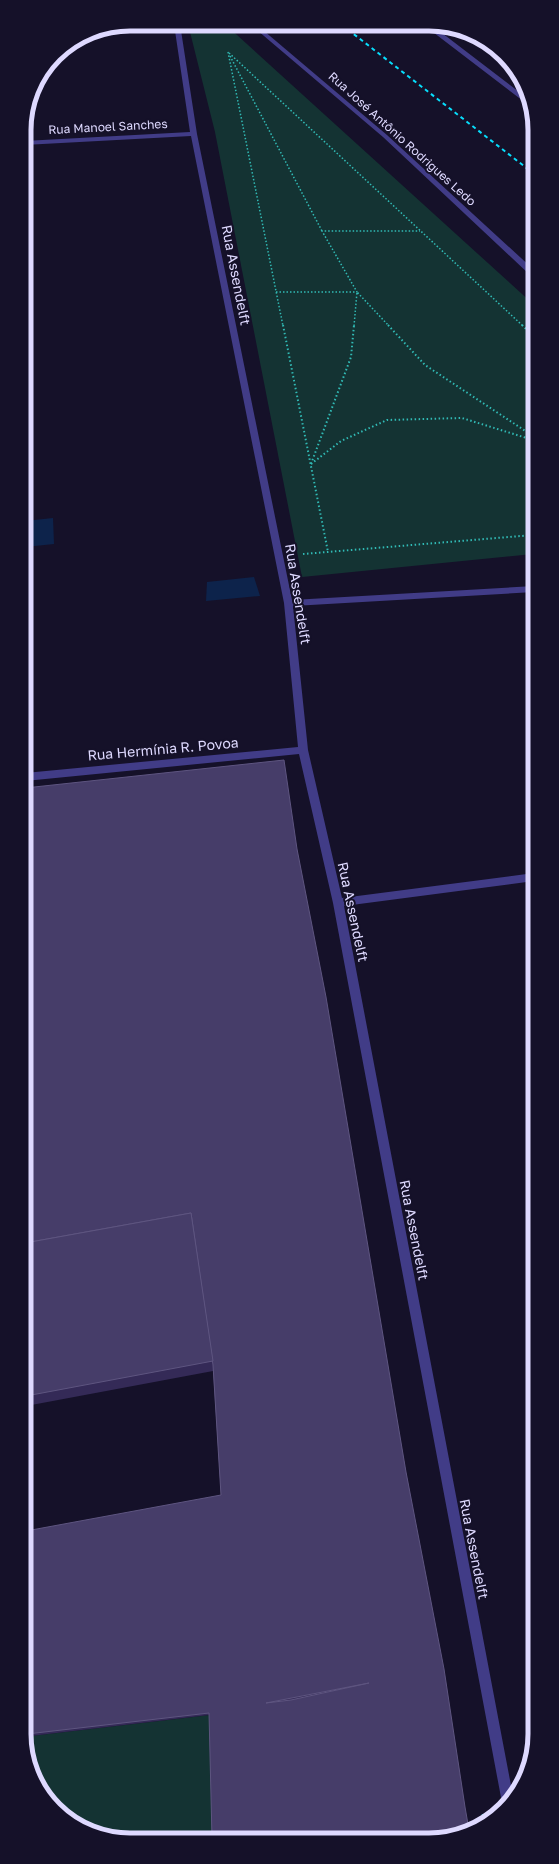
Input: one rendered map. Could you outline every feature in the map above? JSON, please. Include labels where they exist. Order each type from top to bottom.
[{"type":"street","name":"Rua Assendelft","points":[[178,31],[194,134],[288,603],[303,750],[338,903],[506,1795]]},
{"type":"street","name":"Rua José Antônio Rodrigues Ledo","points":[[261,31],[385,136],[528,268]]},
{"type":"street","points":[[438,33],[522,98]]},
{"type":"street","name":"Rua Manoel Sanches","points":[[31,143],[194,134]]},
{"type":"street","points":[[288,603],[528,589]]},
{"type":"street","name":"Rua Hermínia R. Povoa","points":[[31,776],[303,750]]},
{"type":"street","points":[[338,903],[528,878]]},
{"type":"path","points":[[228,52],[528,331]]},
{"type":"path","points":[[228,52],[322,232],[357,292],[425,365],[528,433]]},
{"type":"path","points":[[228,52],[328,552],[528,535]]},
{"type":"path","points":[[322,232],[420,231]]},
{"type":"path","points":[[276,292],[357,292]]},
{"type":"path","points":[[310,464],[351,357],[357,292]]},
{"type":"path","points":[[310,464],[341,441],[387,420],[462,418],[528,438]]},
{"type":"path","points":[[482,1808],[484,1816]]},
{"type":"green space","points":[[190,31],[233,31],[528,299],[528,554],[302,577],[215,132]]},
{"type":"green space","points":[[210,1715],[214,1833],[117,1832],[98,1828],[86,1823],[60,1804],[41,1778],[36,1766],[31,1736]]},
{"type":"water","points":[[53,518],[54,544],[31,546],[31,520]]},
{"type":"water","points":[[254,577],[260,596],[206,601],[207,582]]},
{"type":"building","points":[[284,760],[297,849],[326,997],[406,1472],[444,1669],[468,1825],[448,1831],[429,1833],[212,1833],[209,1713],[31,1734],[31,1530],[221,1495],[213,1365],[191,1213],[31,1242],[31,787]],"holes":[[[369,1683],[291,1700],[266,1703]]]},
{"type":"building","points":[[191,1213],[213,1361],[31,1395],[31,1242]]},
{"type":"railway","points":[[350,31],[528,169]]}]
